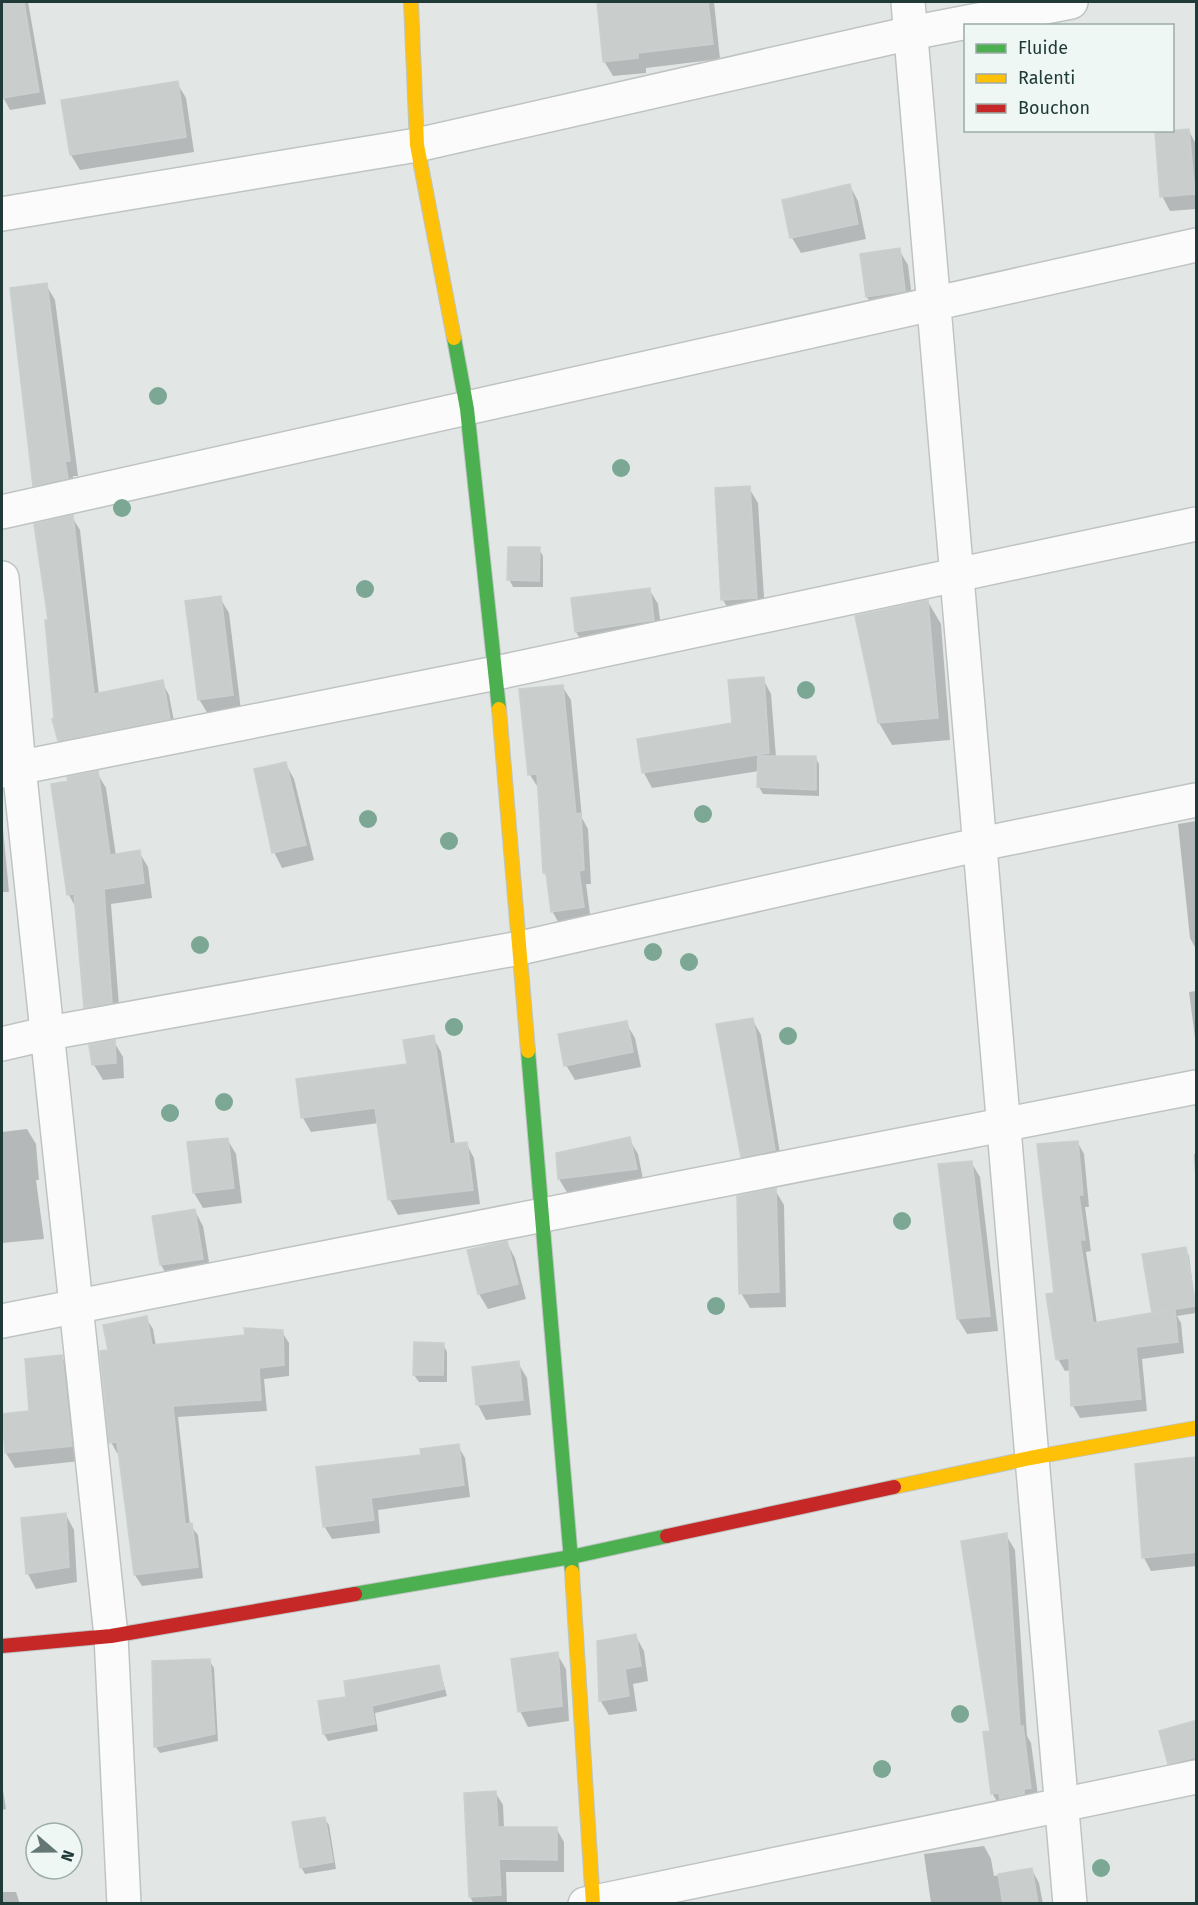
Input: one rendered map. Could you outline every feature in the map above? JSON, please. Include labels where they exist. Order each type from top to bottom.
[{"type":"street","points":[[411,2],[417,145],[467,409],[496,673],[571,1557],[590,1903],[1197,1777]]},
{"type":"street","points":[[2,214],[417,145],[910,17],[1071,2]]},
{"type":"street","points":[[910,17],[981,844],[1030,1458],[1063,1804],[1070,1904]]},
{"type":"street","points":[[2,512],[1197,246]]},
{"type":"street","points":[[10,769],[496,673],[1197,524]]},
{"type":"street","points":[[2,578],[10,769],[49,1033],[111,1635],[124,1904]]},
{"type":"street","points":[[2,1044],[49,1033],[520,948],[981,844],[1197,800]]},
{"type":"street","points":[[2,1321],[77,1308],[543,1213],[1197,1087]]},
{"type":"street","points":[[2,1646],[111,1635],[571,1557],[1030,1458],[1197,1428]]},
{"type":"building","points":[[2,2],[24,2],[39,92],[2,98]]},
{"type":"building","points":[[597,2],[708,2],[713,44],[638,53],[638,58],[603,62]]},
{"type":"building","points":[[178,81],[186,137],[70,155],[61,100]]},
{"type":"building","points":[[1189,129],[1195,194],[1160,197],[1155,132]]},
{"type":"building","points":[[850,184],[858,224],[790,238],[782,200]]},
{"type":"building","points":[[900,248],[905,291],[866,297],[860,254]]},
{"type":"building","points":[[47,283],[70,461],[65,461],[68,478],[33,486],[10,288]]},
{"type":"building","points":[[750,486],[757,598],[721,600],[715,488]]},
{"type":"building","points":[[73,515],[94,694],[163,680],[170,719],[58,741],[52,719],[54,718],[45,620],[48,620],[34,524]]},
{"type":"building","points":[[508,547],[540,547],[539,581],[507,580]]},
{"type":"building","points":[[650,588],[654,620],[575,632],[571,598]]},
{"type":"building","points":[[221,596],[233,695],[198,700],[185,601]]},
{"type":"building","points":[[928,600],[938,718],[878,723],[855,616]]},
{"type":"building","points":[[764,677],[769,753],[642,773],[637,739],[732,723],[728,680]]},
{"type":"building","points":[[563,685],[576,814],[581,813],[584,870],[579,871],[584,907],[551,912],[546,873],[543,873],[537,774],[528,775],[519,689]]},
{"type":"building","points":[[758,756],[816,756],[816,790],[757,787]]},
{"type":"building","points":[[286,762],[306,845],[272,853],[254,769]]},
{"type":"building","points":[[98,771],[110,855],[140,850],[144,883],[104,889],[112,1003],[84,1008],[74,894],[67,895],[51,784],[68,781],[67,777]]},
{"type":"building","points":[[753,1018],[775,1150],[741,1157],[716,1024]]},
{"type":"building","points":[[627,1021],[633,1052],[564,1066],[558,1034]]},
{"type":"building","points":[[434,1035],[450,1144],[467,1142],[473,1190],[388,1200],[375,1108],[301,1118],[296,1079],[407,1064],[403,1040]]},
{"type":"building","points":[[115,1040],[116,1063],[92,1065],[89,1045]]},
{"type":"building","points":[[630,1137],[637,1169],[558,1179],[556,1153]]},
{"type":"building","points":[[228,1138],[234,1188],[193,1193],[187,1142]]},
{"type":"building","points":[[1078,1141],[1083,1195],[1079,1195],[1085,1240],[1080,1240],[1093,1323],[1175,1309],[1178,1342],[1136,1347],[1141,1399],[1071,1406],[1069,1358],[1056,1360],[1046,1294],[1054,1293],[1037,1144]]},
{"type":"building","points":[[972,1161],[990,1316],[957,1319],[938,1164]]},
{"type":"building","points":[[776,1188],[779,1292],[739,1294],[737,1196]]},
{"type":"building","points":[[195,1209],[203,1259],[160,1265],[152,1216]]},
{"type":"building","points":[[507,1241],[518,1284],[478,1294],[467,1250]]},
{"type":"building","points":[[1186,1247],[1196,1306],[1152,1313],[1142,1254]]},
{"type":"building","points":[[147,1316],[152,1345],[245,1335],[244,1328],[283,1330],[284,1365],[259,1368],[261,1400],[173,1406],[185,1524],[192,1523],[198,1567],[134,1575],[117,1442],[109,1443],[100,1351],[108,1350],[103,1325]]},
{"type":"building","points":[[414,1342],[444,1343],[443,1375],[413,1375]]},
{"type":"building","points":[[62,1355],[72,1446],[5,1453],[2,1414],[29,1411],[25,1359]]},
{"type":"building","points":[[519,1361],[523,1400],[476,1405],[472,1367]]},
{"type":"building","points":[[459,1444],[464,1485],[371,1498],[374,1520],[323,1527],[316,1467],[421,1455],[420,1449]]},
{"type":"building","points":[[1195,1457],[1197,1552],[1142,1558],[1135,1464]]},
{"type":"building","points":[[66,1513],[69,1567],[26,1574],[21,1518]]},
{"type":"building","points":[[1007,1533],[1020,1727],[1023,1726],[1031,1788],[1024,1789],[1024,1794],[1000,1799],[999,1793],[991,1794],[983,1732],[990,1731],[961,1541]]},
{"type":"building","points":[[636,1634],[641,1666],[625,1669],[629,1696],[599,1701],[597,1641]]},
{"type":"building","points":[[558,1652],[562,1706],[518,1712],[511,1659]]},
{"type":"building","points":[[210,1659],[215,1734],[154,1747],[152,1661]]},
{"type":"building","points":[[439,1665],[444,1689],[372,1706],[375,1724],[323,1734],[318,1701],[346,1697],[344,1681]]},
{"type":"building","points":[[1197,1720],[1197,1757],[1168,1764],[1159,1731]]},
{"type":"building","points":[[496,1791],[498,1827],[557,1827],[557,1860],[499,1859],[501,1895],[469,1897],[464,1793]]},
{"type":"building","points":[[325,1817],[333,1862],[300,1868],[292,1822]]},
{"type":"building","points":[[1032,1868],[1038,1904],[1003,1904],[998,1874]]},
{"type":"traffic: fast","points":[[454,338],[467,409],[499,709]]},
{"type":"traffic: fast","points":[[528,1051],[572,1572]]},
{"type":"traffic: fast","points":[[355,1594],[571,1557],[667,1536]]},
{"type":"traffic: slow","points":[[411,2],[417,145],[454,338]]},
{"type":"traffic: slow","points":[[499,709],[528,1051]]},
{"type":"traffic: slow","points":[[894,1487],[1030,1458],[1196,1428]]},
{"type":"traffic: slow","points":[[572,1572],[593,1904]]},
{"type":"traffic: jam","points":[[667,1536],[894,1487]]},
{"type":"traffic: jam","points":[[2,1646],[111,1636],[355,1594]]}]
